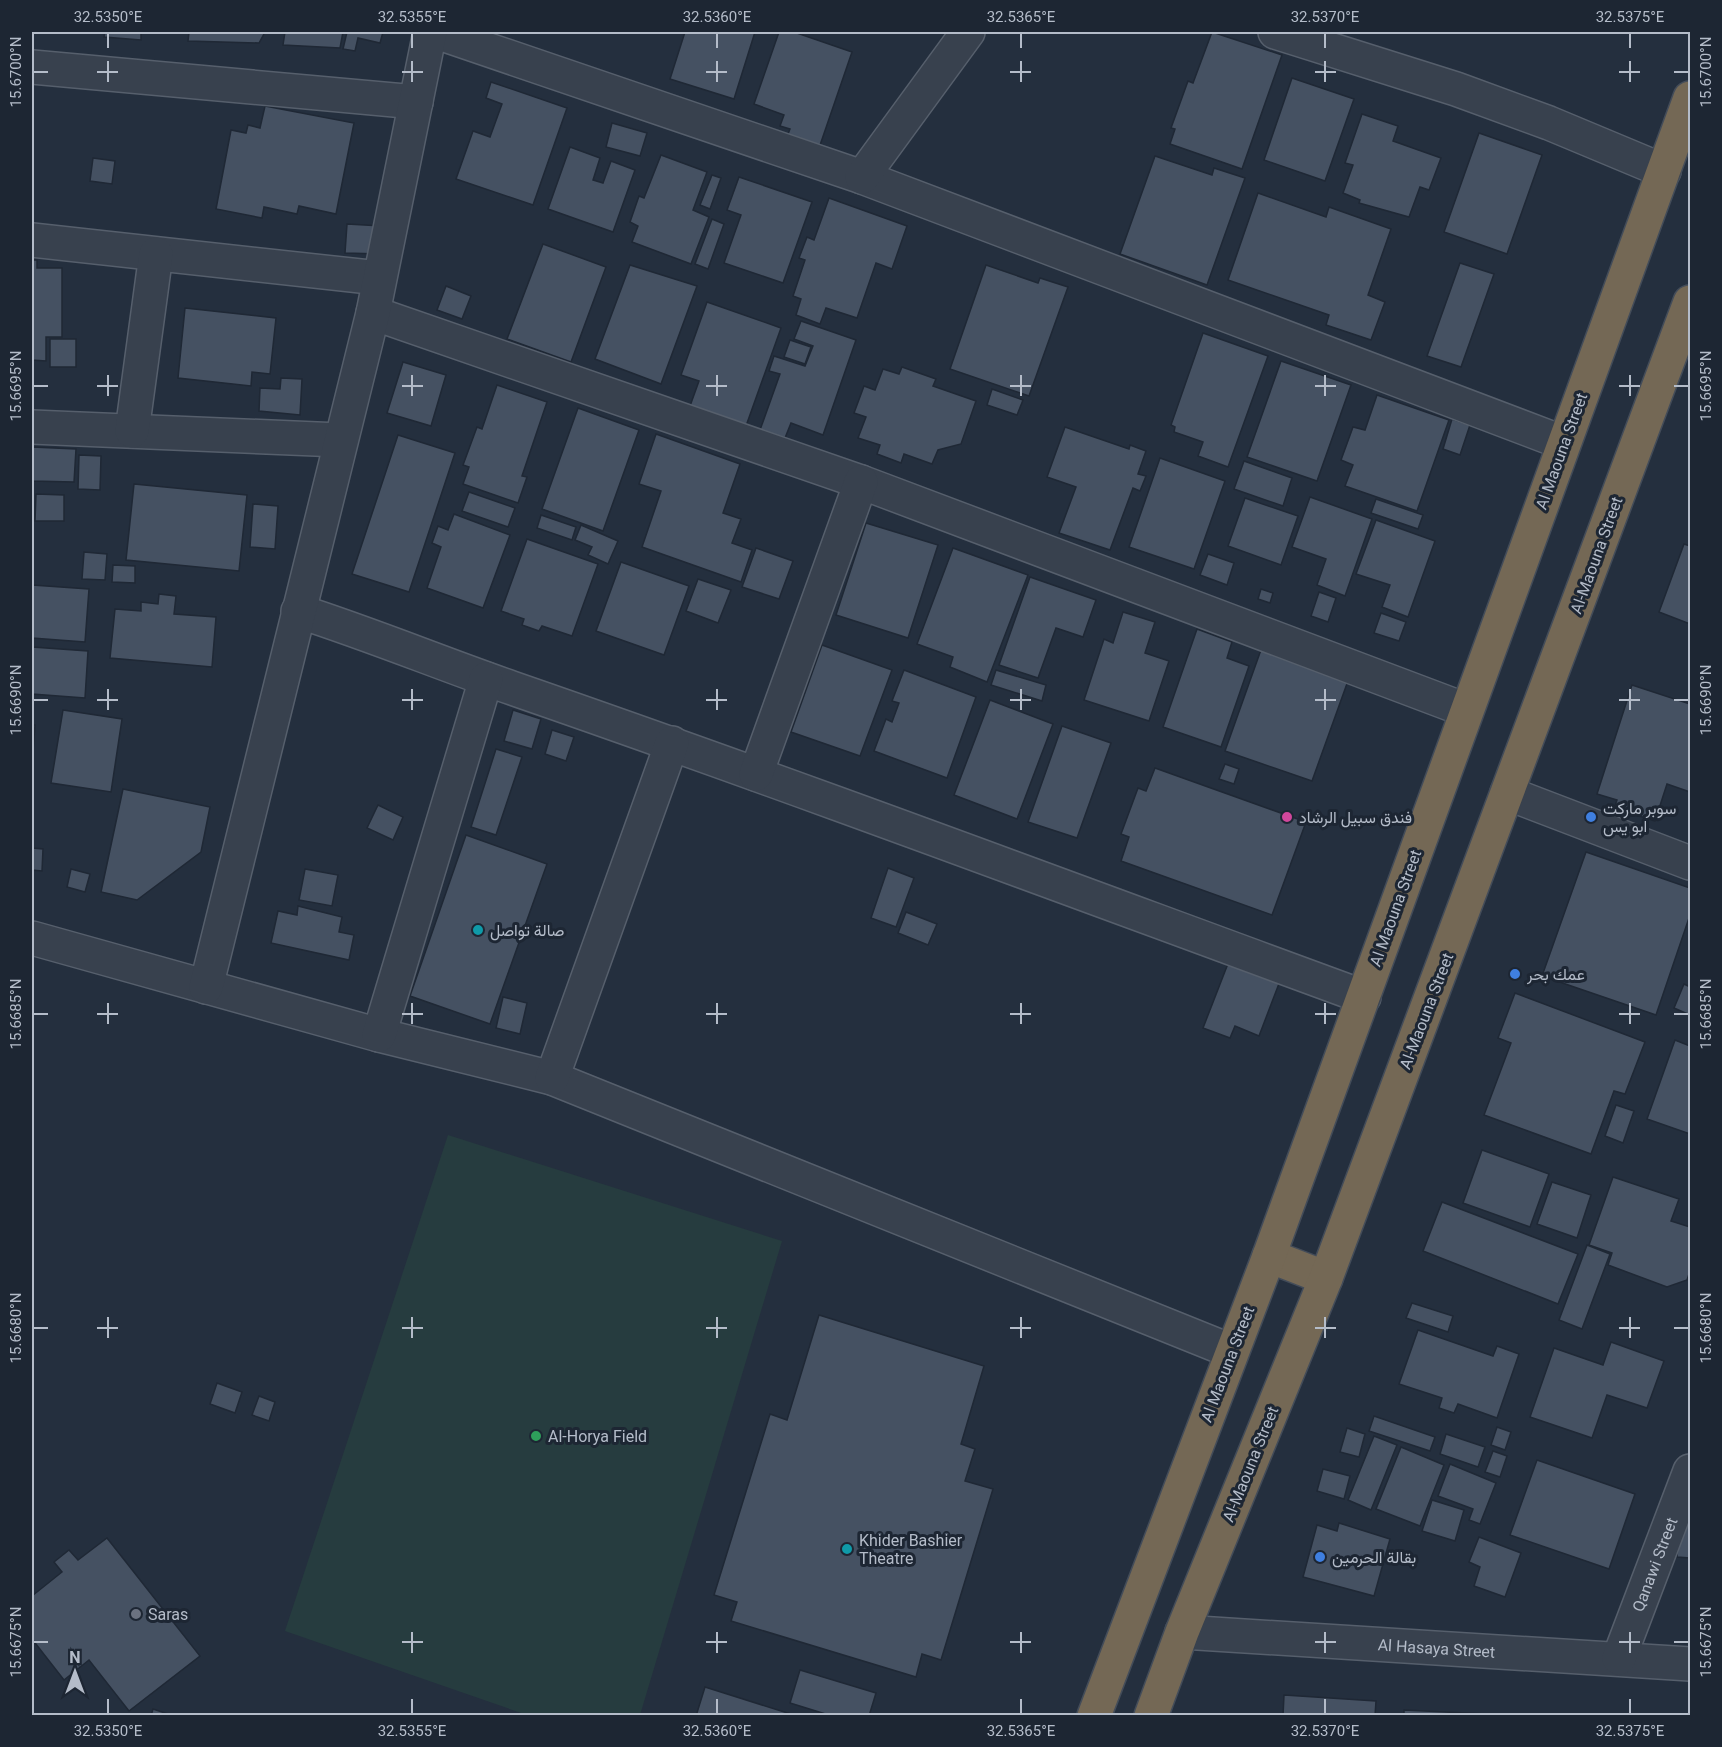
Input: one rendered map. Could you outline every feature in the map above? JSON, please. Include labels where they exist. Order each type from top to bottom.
[{"type":"highway","name":"Al Maouna Street","points":[[1094,1716],[1269,1256],[1690,98]]},
{"type":"highway","name":"Al-Maouna Street","points":[[1151,1716],[1182,1632],[1326,1278],[1690,302]]},
{"type":"highway","points":[[1269,1256],[1326,1278]]},
{"type":"street","points":[[206,987],[373,313],[430,32]]},
{"type":"street","points":[[436,32],[862,177],[1564,443]]},
{"type":"street","points":[[862,177],[968,32]]},
{"type":"street","points":[[1275,32],[1456,89],[1549,123],[1664,171]]},
{"type":"street","points":[[32,67],[416,102]]},
{"type":"street","points":[[32,240],[379,278]]},
{"type":"street","points":[[132,431],[156,254]]},
{"type":"street","points":[[373,313],[861,482],[1466,710]]},
{"type":"street","points":[[32,427],[340,440]]},
{"type":"street","points":[[756,774],[861,482]]},
{"type":"street","points":[[298,611],[672,743],[1364,997]]},
{"type":"street","points":[[379,1035],[486,679]]},
{"type":"street","points":[[552,1078],[672,743]]},
{"type":"street","points":[[1507,793],[1690,863]]},
{"type":"street","points":[[32,938],[379,1035],[552,1078],[1232,1351]]},
{"type":"street","name":"Qanawi Street","points":[[1618,1658],[1690,1471]]},
{"type":"street","name":"Al Hasaya Street","points":[[1182,1632],[1690,1664]]},
{"type":"green space","name":"Al-Horya Field","points":[[448,1135],[782,1241],[640,1715],[527,1715],[285,1631]]},
{"type":"building","points":[[105,32],[141,32],[141,40],[104,37]]},
{"type":"building","points":[[189,32],[265,32],[259,43],[188,41]]},
{"type":"building","points":[[285,32],[343,32],[340,48],[283,45]]},
{"type":"building","points":[[347,32],[383,32],[380,43],[358,38],[355,51],[343,49]]},
{"type":"building","points":[[685,32],[755,32],[734,99],[670,79]]},
{"type":"building","points":[[779,32],[794,32],[852,52],[818,151],[786,139],[790,129],[780,126],[784,115],[754,104]]},
{"type":"building","points":[[1212,32],[1282,55],[1242,169],[1170,144],[1175,129],[1171,128],[1188,81],[1193,83]]},
{"type":"building","points":[[1292,78],[1354,99],[1325,181],[1264,160]]},
{"type":"building","points":[[491,82],[567,108],[533,205],[456,179],[473,131],[490,137],[502,104],[486,98]]},
{"type":"building","points":[[265,106],[354,123],[336,214],[299,206],[297,214],[264,207],[262,218],[216,209],[231,130],[246,133],[248,125],[260,128]]},
{"type":"building","points":[[1362,114],[1398,126],[1393,141],[1441,158],[1429,190],[1420,187],[1409,217],[1359,203],[1360,200],[1343,193],[1353,165],[1345,163]]},
{"type":"building","points":[[612,123],[647,133],[640,156],[606,147]]},
{"type":"building","points":[[1479,133],[1542,155],[1507,254],[1444,232]]},
{"type":"building","points":[[570,147],[600,158],[593,180],[603,183],[611,161],[635,170],[613,232],[548,209]]},
{"type":"building","points":[[661,155],[707,172],[693,210],[709,217],[691,264],[632,242],[638,226],[630,222],[639,196],[644,198]]},
{"type":"building","points":[[1155,156],[1212,175],[1214,168],[1245,178],[1207,285],[1120,254]]},
{"type":"building","points":[[93,158],[115,161],[112,184],[90,181]]},
{"type":"building","points":[[712,175],[721,178],[710,209],[700,205]]},
{"type":"building","points":[[739,177],[812,202],[783,283],[724,263],[741,215],[727,210]]},
{"type":"building","points":[[1258,193],[1326,217],[1329,207],[1391,229],[1368,295],[1385,302],[1371,340],[1326,325],[1329,315],[1228,280]]},
{"type":"building","points":[[829,198],[907,226],[892,269],[876,263],[857,318],[826,308],[820,324],[796,315],[801,299],[793,296],[805,260],[799,258],[807,237],[814,240]]},
{"type":"building","points":[[712,219],[724,224],[708,269],[695,264]]},
{"type":"building","points":[[347,224],[382,226],[381,254],[345,253]]},
{"type":"building","points":[[543,244],[606,267],[571,362],[507,339]]},
{"type":"building","points":[[32,260],[37,260],[37,268],[62,268],[62,337],[46,337],[46,361],[32,360]]},
{"type":"building","points":[[1460,263],[1494,274],[1461,367],[1427,356]]},
{"type":"building","points":[[630,265],[697,286],[661,384],[595,359]]},
{"type":"building","points":[[986,265],[1038,283],[1040,278],[1068,287],[1029,396],[950,369]]},
{"type":"building","points":[[446,286],[471,296],[462,319],[437,310]]},
{"type":"building","points":[[707,302],[781,328],[746,426],[690,406],[699,381],[681,375]]},
{"type":"building","points":[[185,308],[276,318],[270,374],[252,372],[251,386],[178,378]]},
{"type":"building","points":[[801,321],[856,340],[823,435],[791,423],[785,438],[760,430],[780,374],[769,371],[774,356],[805,366],[813,346],[794,339]]},
{"type":"building","points":[[1203,333],[1268,356],[1228,467],[1198,456],[1203,442],[1174,432],[1175,427],[1171,425]]},
{"type":"building","points":[[50,339],[76,339],[76,367],[50,367]]},
{"type":"building","points":[[790,340],[811,347],[805,364],[784,357]]},
{"type":"building","points":[[1281,361],[1351,385],[1317,481],[1247,457]]},
{"type":"building","points":[[403,362],[446,375],[431,426],[387,413]]},
{"type":"building","points":[[902,367],[936,379],[933,386],[976,401],[961,444],[938,450],[932,464],[904,454],[901,463],[877,454],[880,445],[858,438],[866,417],[854,413],[864,386],[875,390],[883,369],[899,374]]},
{"type":"building","points":[[281,378],[302,379],[300,415],[259,411],[260,388],[280,389]]},
{"type":"building","points":[[497,385],[547,402],[522,476],[527,477],[518,503],[463,484],[469,467],[463,465],[477,427],[482,429]]},
{"type":"building","points":[[992,389],[1023,400],[1017,415],[987,405]]},
{"type":"building","points":[[1377,395],[1449,420],[1417,511],[1345,486],[1353,465],[1341,460],[1353,427],[1365,430]]},
{"type":"building","points":[[578,408],[639,430],[603,531],[542,509]]},
{"type":"building","points":[[1452,419],[1470,425],[1460,455],[1443,449]]},
{"type":"building","points":[[1065,427],[1129,449],[1130,445],[1146,451],[1138,474],[1146,476],[1140,491],[1133,488],[1110,550],[1059,533],[1076,487],[1047,477]]},
{"type":"building","points":[[656,434],[740,464],[723,513],[741,519],[732,543],[752,550],[741,582],[642,547],[661,491],[639,484]]},
{"type":"building","points":[[398,435],[455,453],[409,592],[352,574]]},
{"type":"building","points":[[32,447],[76,449],[74,482],[32,481]]},
{"type":"building","points":[[79,455],[101,456],[100,490],[78,489]]},
{"type":"building","points":[[1160,458],[1225,481],[1194,569],[1129,547]]},
{"type":"building","points":[[1244,461],[1292,478],[1283,506],[1234,489]]},
{"type":"building","points":[[134,484],[247,495],[239,571],[126,560]]},
{"type":"building","points":[[469,492],[515,508],[508,527],[462,511]]},
{"type":"building","points":[[36,494],[64,495],[64,521],[35,521]]},
{"type":"building","points":[[1310,497],[1372,519],[1345,596],[1317,585],[1326,559],[1292,547]]},
{"type":"building","points":[[1245,498],[1298,516],[1281,565],[1228,546]]},
{"type":"building","points":[[1376,499],[1423,515],[1418,529],[1371,513]]},
{"type":"building","points":[[253,504],[278,506],[275,549],[250,547]]},
{"type":"building","points":[[454,514],[510,535],[483,608],[427,588],[441,547],[432,543],[438,526],[448,530]]},
{"type":"building","points":[[541,515],[576,527],[572,540],[537,528]]},
{"type":"building","points":[[1376,520],[1435,541],[1408,617],[1382,607],[1390,585],[1356,574]]},
{"type":"building","points":[[866,523],[938,545],[908,638],[836,615]]},
{"type":"building","points":[[581,525],[618,541],[608,564],[588,555],[592,547],[575,540]]},
{"type":"building","points":[[527,539],[598,564],[572,636],[542,626],[539,631],[522,625],[524,619],[501,611]]},
{"type":"building","points":[[1684,544],[1690,546],[1690,624],[1659,612]]},
{"type":"building","points":[[756,548],[793,561],[779,599],[742,587]]},
{"type":"building","points":[[953,548],[1028,575],[987,682],[950,667],[953,657],[917,644]]},
{"type":"building","points":[[84,552],[107,554],[105,580],[82,579]]},
{"type":"building","points":[[1208,554],[1234,563],[1227,585],[1200,575]]},
{"type":"building","points":[[621,562],[689,586],[664,655],[596,631]]},
{"type":"building","points":[[113,565],[135,566],[135,583],[112,582]]},
{"type":"building","points":[[1030,577],[1096,600],[1083,637],[1056,628],[1038,678],[999,665]]},
{"type":"building","points":[[698,579],[731,590],[718,623],[686,611]]},
{"type":"building","points":[[32,585],[89,589],[85,642],[32,638]]},
{"type":"building","points":[[1261,589],[1273,593],[1270,603],[1258,599]]},
{"type":"building","points":[[1319,592],[1336,598],[1328,622],[1311,616]]},
{"type":"building","points":[[159,594],[176,596],[174,614],[216,617],[212,667],[110,658],[115,609],[141,611],[141,602],[158,604]]},
{"type":"building","points":[[1123,612],[1155,622],[1145,653],[1169,661],[1149,721],[1084,700],[1104,639],[1113,643]]},
{"type":"building","points":[[1381,613],[1406,622],[1399,641],[1374,633]]},
{"type":"building","points":[[1197,629],[1232,642],[1227,658],[1249,666],[1221,747],[1163,727]]},
{"type":"building","points":[[822,645],[892,670],[860,756],[791,732]]},
{"type":"building","points":[[32,647],[88,651],[85,698],[32,694]]},
{"type":"building","points":[[1262,647],[1349,678],[1312,781],[1225,751]]},
{"type":"building","points":[[904,670],[976,697],[947,778],[874,751],[886,719],[892,722],[899,703],[892,701]]},
{"type":"building","points":[[996,670],[1046,685],[1042,701],[991,685]]},
{"type":"building","points":[[1632,685],[1690,704],[1690,792],[1667,784],[1655,821],[1614,808],[1617,800],[1597,794]]},
{"type":"building","points":[[990,700],[1053,724],[1017,819],[954,795]]},
{"type":"building","points":[[63,710],[122,719],[111,792],[51,783]]},
{"type":"building","points":[[513,710],[541,719],[532,749],[504,741]]},
{"type":"building","points":[[32,725],[35,725],[32,763]]},
{"type":"building","points":[[1062,726],[1111,743],[1077,838],[1028,822]]},
{"type":"building","points":[[552,730],[574,737],[566,761],[545,754]]},
{"type":"building","points":[[496,749],[522,757],[496,835],[471,827]]},
{"type":"building","points":[[1225,764],[1239,769],[1234,784],[1219,779]]},
{"type":"building","points":[[1155,768],[1306,822],[1272,915],[1121,861],[1129,837],[1121,834],[1138,788],[1146,791]]},
{"type":"building","points":[[123,789],[210,807],[201,852],[137,900],[101,892]]},
{"type":"building","points":[[378,805],[403,817],[393,840],[367,828]]},
{"type":"building","name":"صالة تواصل","points":[[466,835],[547,864],[490,1024],[410,996]]},
{"type":"building","points":[[32,848],[43,849],[42,871],[32,870]]},
{"type":"building","points":[[1586,852],[1690,888],[1690,915],[1656,1015],[1542,976]]},
{"type":"building","points":[[888,868],[914,878],[896,927],[871,918]]},
{"type":"building","points":[[71,869],[90,874],[85,892],[67,887]]},
{"type":"building","points":[[305,869],[338,875],[332,906],[299,900]]},
{"type":"building","points":[[298,906],[342,917],[339,932],[354,935],[349,960],[271,943],[278,911],[297,915]]},
{"type":"building","points":[[906,912],[937,924],[928,945],[898,933]]},
{"type":"building","points":[[1229,961],[1280,981],[1259,1036],[1235,1026],[1230,1038],[1203,1028]]},
{"type":"building","points":[[1684,984],[1690,987],[1690,1015],[1674,1008]]},
{"type":"building","points":[[1515,993],[1645,1042],[1625,1094],[1614,1091],[1591,1154],[1484,1115],[1511,1043],[1498,1038]]},
{"type":"building","points":[[503,997],[527,1003],[520,1034],[496,1028]]},
{"type":"building","points":[[1675,1040],[1690,1046],[1690,1134],[1647,1119]]},
{"type":"building","points":[[1616,1105],[1634,1111],[1623,1143],[1605,1136]]},
{"type":"building","points":[[1482,1150],[1549,1174],[1530,1227],[1463,1203]]},
{"type":"building","points":[[1613,1177],[1679,1199],[1671,1221],[1690,1227],[1690,1271],[1687,1280],[1667,1287],[1608,1265],[1612,1253],[1589,1245]]},
{"type":"building","points":[[1552,1182],[1591,1195],[1577,1238],[1537,1224]]},
{"type":"building","points":[[1442,1202],[1578,1254],[1558,1304],[1423,1251]]},
{"type":"building","points":[[1587,1245],[1610,1254],[1582,1329],[1559,1320]]},
{"type":"building","points":[[1412,1303],[1453,1316],[1448,1332],[1406,1318]]},
{"type":"building","points":[[819,1315],[984,1366],[961,1444],[975,1449],[965,1481],[993,1489],[941,1660],[922,1654],[916,1677],[731,1621],[737,1602],[714,1595],[770,1414],[787,1420]]},
{"type":"building","points":[[1418,1330],[1493,1356],[1497,1346],[1519,1354],[1497,1418],[1458,1404],[1454,1413],[1439,1408],[1442,1398],[1399,1384]]},
{"type":"building","points":[[1611,1342],[1664,1361],[1647,1408],[1607,1395],[1592,1438],[1530,1417],[1554,1348],[1603,1365]]},
{"type":"building","points":[[217,1383],[242,1392],[235,1413],[210,1404]]},
{"type":"building","points":[[259,1396],[275,1402],[269,1421],[252,1415]]},
{"type":"building","points":[[1374,1416],[1435,1437],[1430,1451],[1369,1431]]},
{"type":"building","points":[[1497,1427],[1511,1432],[1505,1450],[1491,1445]]},
{"type":"building","points":[[1347,1428],[1365,1434],[1359,1457],[1340,1452]]},
{"type":"building","points":[[1446,1434],[1485,1447],[1478,1467],[1440,1454]]},
{"type":"building","points":[[1374,1436],[1397,1445],[1371,1510],[1348,1500]]},
{"type":"building","points":[[1401,1447],[1444,1465],[1420,1526],[1376,1509]]},
{"type":"building","points":[[1493,1451],[1507,1456],[1500,1477],[1485,1472]]},
{"type":"building","points":[[1537,1460],[1635,1494],[1609,1569],[1510,1535]]},
{"type":"building","points":[[1450,1464],[1496,1483],[1480,1524],[1469,1520],[1473,1509],[1438,1496]]},
{"type":"building","points":[[1323,1469],[1350,1476],[1344,1499],[1317,1491]]},
{"type":"building","points":[[1432,1500],[1464,1510],[1455,1541],[1422,1531]]},
{"type":"building","points":[[1681,1509],[1690,1510],[1690,1558],[1677,1557]]},
{"type":"building","points":[[1339,1523],[1390,1539],[1374,1596],[1303,1577],[1317,1525],[1337,1531]]},
{"type":"building","points":[[1479,1537],[1521,1553],[1505,1597],[1474,1586],[1480,1567],[1469,1562]]},
{"type":"building","points":[[107,1538],[200,1656],[129,1711],[89,1660],[64,1680],[32,1639],[32,1596],[62,1572],[54,1562],[69,1550],[78,1560]]},
{"type":"building","points":[[800,1670],[876,1693],[869,1716],[832,1716],[790,1703]]},
{"type":"building","points":[[705,1687],[797,1716],[696,1716]]},
{"type":"building","points":[[1284,1695],[1376,1701],[1375,1716],[1283,1716]]},
{"type":"building","points":[[153,1709],[174,1716],[151,1716]]},
{"type":"building","points":[[1404,1710],[1506,1715],[1506,1716],[1404,1716]]},
{"type":"place","name":"فندق سبيل الرشاد","points":[[1287,817]]},
{"type":"place","name":"سوبر ماركت ابو يس","points":[[1591,817]]},
{"type":"place","name":"صالة تواصل","points":[[478,930]]},
{"type":"place","name":"عمك بحر","points":[[1515,974]]},
{"type":"place","name":"Al-Horya Field","points":[[536,1436]]},
{"type":"place","name":"Khider Bashier Theatre","points":[[847,1549]]},
{"type":"place","name":"بقالة الحرمين","points":[[1320,1557]]},
{"type":"place","name":"Saras","points":[[136,1614]]}]
